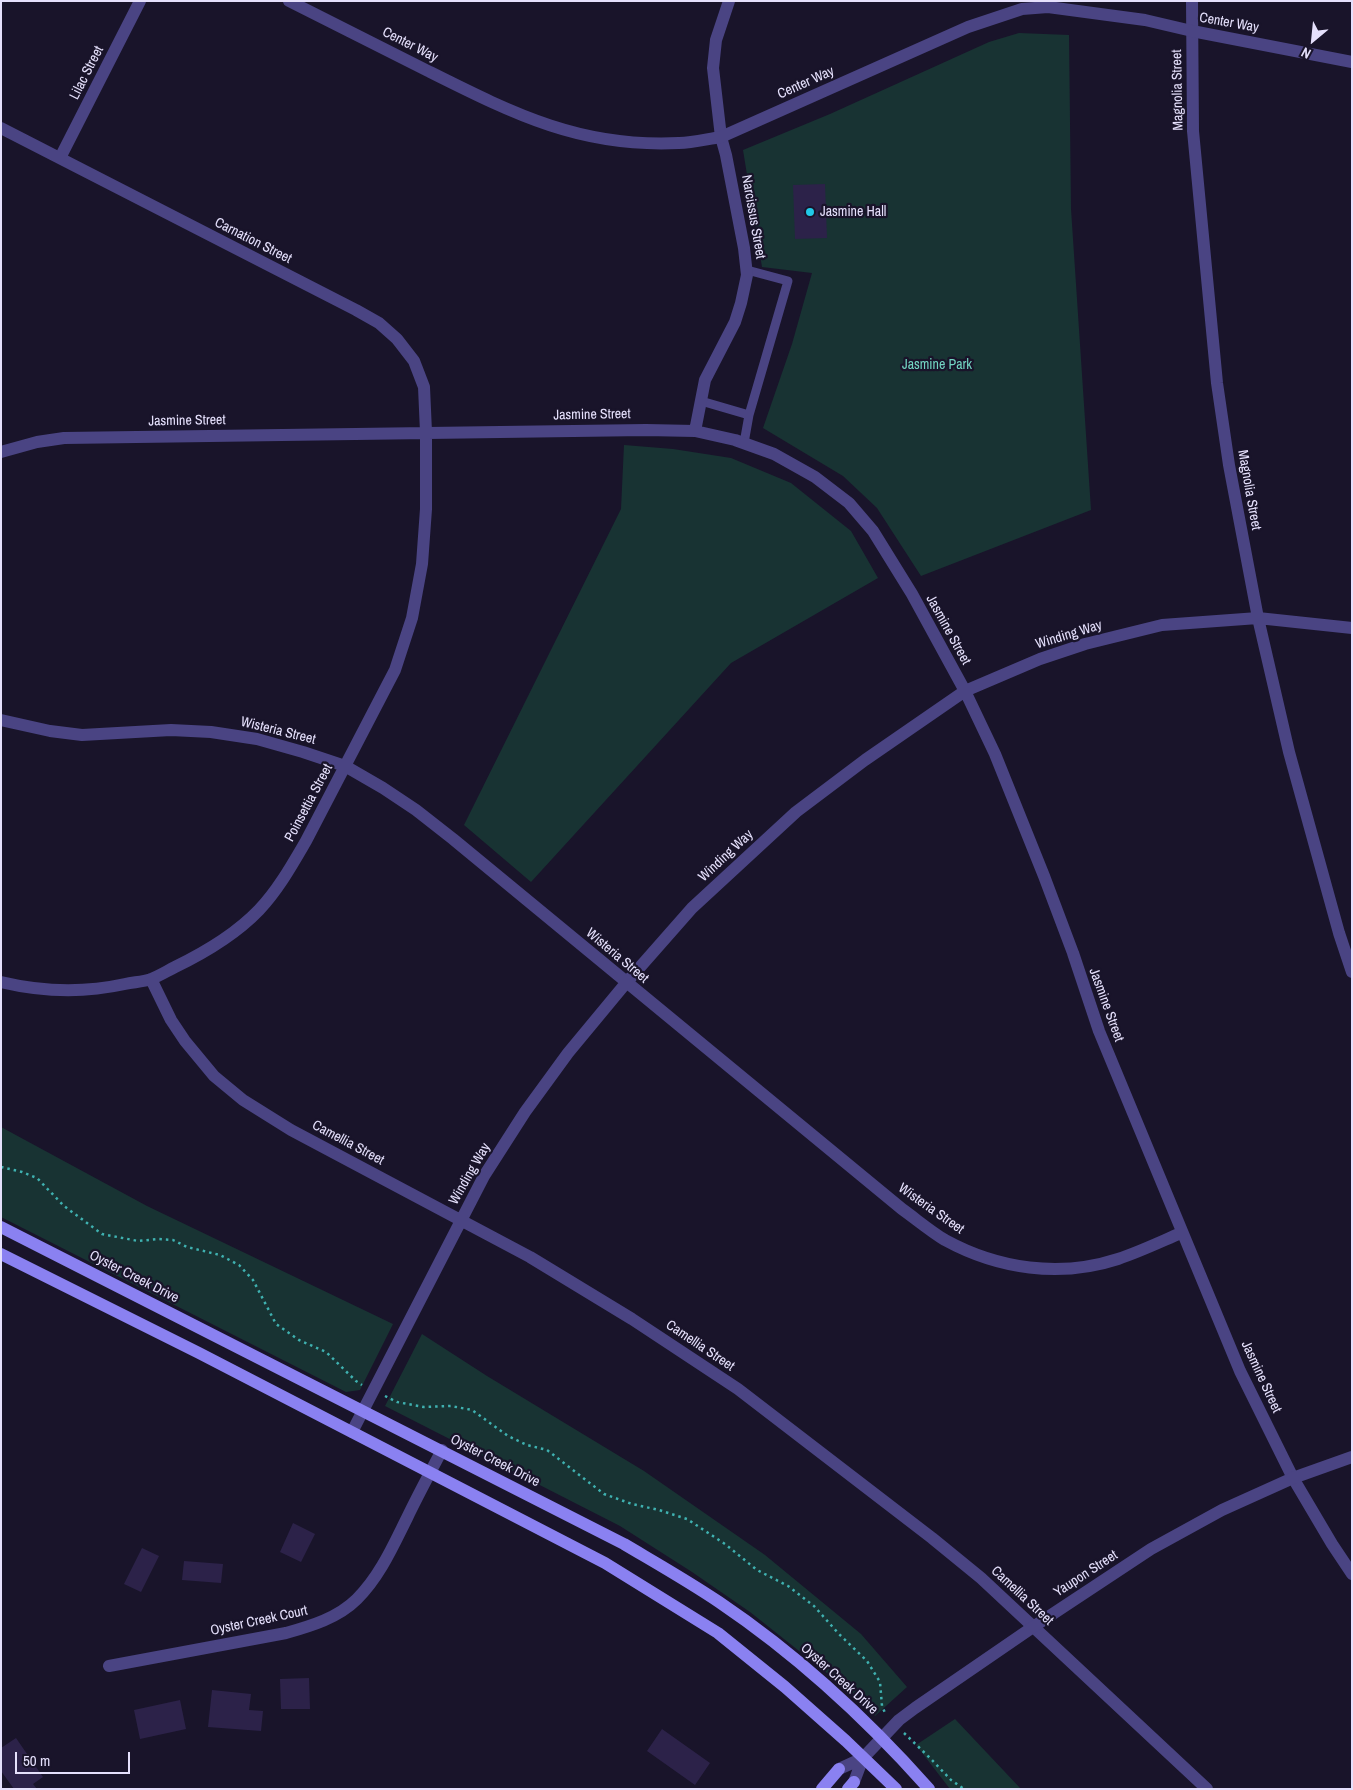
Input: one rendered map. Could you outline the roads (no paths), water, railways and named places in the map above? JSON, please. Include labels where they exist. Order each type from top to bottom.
[{"type":"main road","name":"Oyster Creek Drive","points":[[1,1227],[624,1544],[719,1602],[782,1648],[846,1703],[882,1738],[929,1789]]},
{"type":"main road","points":[[1,1254],[605,1562],[718,1633],[785,1687],[896,1789]]},
{"type":"main road","points":[[822,1789],[839,1769]]},
{"type":"street","name":"Lilac Street","points":[[60,158],[140,1]]},
{"type":"street","name":"Center Way","points":[[289,1],[492,103],[534,121],[560,130],[587,136],[654,144],[682,143],[721,137],[968,27],[1022,9],[1048,7],[1145,20],[1192,32],[1352,62]]},
{"type":"street","name":"Narcissus Street","points":[[695,431],[705,380],[734,322],[748,275],[728,164],[721,137],[713,68],[716,40],[728,1]]},
{"type":"street","name":"Magnolia Street","points":[[1192,1],[1193,131],[1217,383],[1229,465],[1258,618],[1292,762],[1339,933],[1352,972]]},
{"type":"street","name":"Carnation Street","points":[[1,128],[356,310],[379,324],[397,339],[414,361],[424,387],[426,432]]},
{"type":"street","name":"Jasmine Street","points":[[1,452],[37,442],[64,438],[426,432],[695,431],[774,454],[814,477],[849,503],[874,531],[912,594],[965,691],[995,754],[1072,953],[1099,1031],[1240,1371],[1292,1478],[1352,1574]]},
{"type":"street","name":"Poinsettia Street","points":[[1,982],[29,989],[67,990],[102,989],[151,979],[209,950],[241,928],[261,909],[290,868],[396,670],[412,618],[422,564],[425,536],[426,432]]},
{"type":"street","name":"Winding Way","points":[[352,1432],[484,1176],[525,1112],[568,1053],[692,908],[796,812],[880,750],[965,691],[1049,656],[1085,644],[1162,624],[1258,618],[1352,628]]},
{"type":"street","name":"Wisteria Street","points":[[1,720],[50,731],[82,735],[171,730],[211,732],[257,739],[345,766],[416,810],[902,1209],[943,1239],[970,1252],[998,1262],[1026,1268],[1086,1266],[1118,1259],[1182,1233]]},
{"type":"street","name":"Camellia Street","points":[[151,979],[171,1020],[185,1041],[214,1076],[243,1100],[292,1130],[462,1219],[530,1257],[632,1319],[738,1389],[981,1578],[1207,1789]]},
{"type":"street","name":"Oyster Creek Court","points":[[110,1666],[310,1627],[336,1615],[356,1600],[373,1581],[388,1556],[442,1450]]},
{"type":"street","name":"Yaupon Street","points":[[851,1785],[863,1758],[895,1724],[1033,1626],[1151,1549],[1222,1510],[1292,1478],[1352,1456]]},
{"type":"street","name":"Yaupon Street","points":[[839,1769],[863,1758]]},
{"type":"lane","points":[[744,444],[749,415],[788,280],[747,270]]},
{"type":"lane","points":[[701,401],[749,415]]},
{"type":"place","name":"Jasmine Hall","points":[[810,212]]},
{"type":"park label","name":"Jasmine Park","points":[[937,365]]}]
